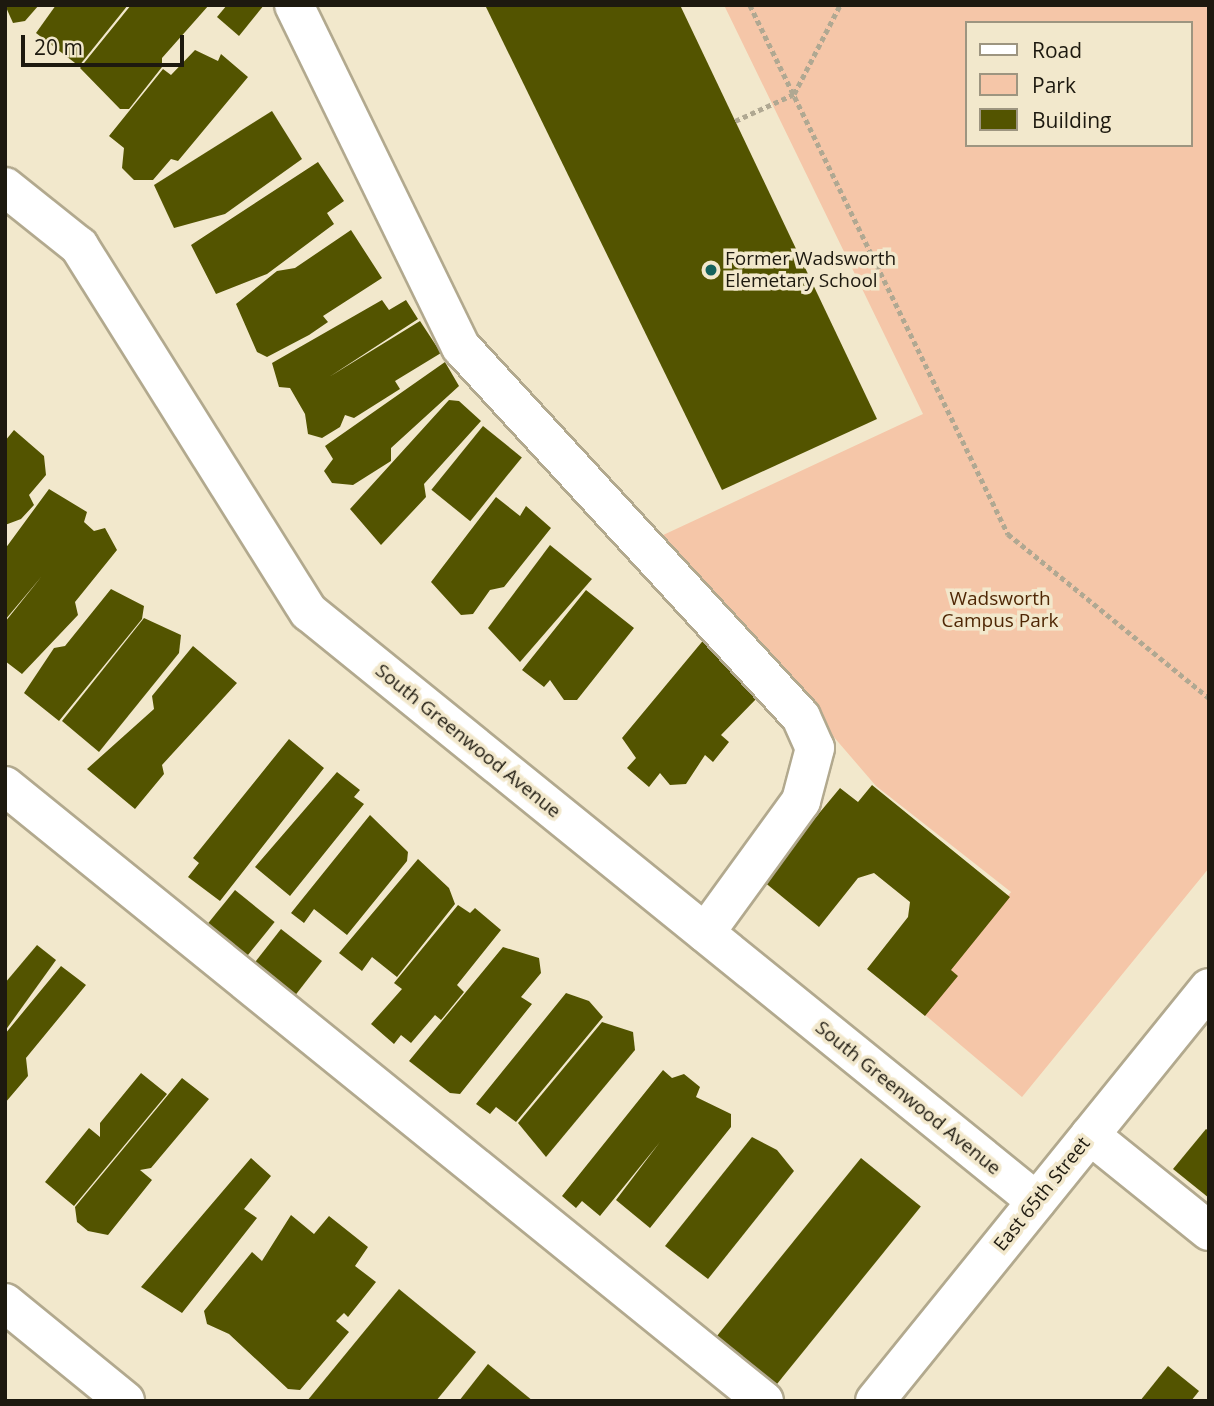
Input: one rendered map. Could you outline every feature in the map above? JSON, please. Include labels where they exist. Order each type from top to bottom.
[{"type":"street","points":[[294,5],[460,347],[801,718],[815,748],[801,801],[705,933]]},
{"type":"street","name":"South Greenwood Avenue","points":[[5,187],[79,246],[309,612],[1036,1201]]},
{"type":"street","points":[[5,786],[764,1401]]},
{"type":"street","name":"East 65th Street","points":[[875,1401],[1209,988]]},
{"type":"street","points":[[1090,1135],[1209,1231]]},
{"type":"street","points":[[5,1303],[125,1401]]},
{"type":"path","points":[[750,5],[1008,534],[1209,698]]},
{"type":"path","points":[[735,121],[794,94],[841,5]]},
{"type":"green space","name":"Wadsworth Campus Park","points":[[724,5],[1209,5],[1209,868],[1022,1097],[918,1009],[1011,892],[876,786],[661,536],[923,414]]},
{"type":"building","points":[[5,5],[39,5],[25,21],[13,23]]},
{"type":"building","points":[[56,5],[128,5],[79,66],[36,33]]},
{"type":"building","points":[[131,5],[209,5],[162,58],[162,67],[129,109],[120,109],[80,68]]},
{"type":"building","points":[[227,5],[264,5],[239,36],[217,17]]},
{"type":"building","name":"Former Wadsworth Elemetary School","points":[[485,5],[680,5],[877,419],[722,490]]},
{"type":"building","points":[[195,50],[218,61],[221,54],[248,77],[178,161],[171,159],[153,180],[134,180],[122,168],[124,148],[109,136],[163,69],[171,75]]},
{"type":"building","points":[[272,111],[302,159],[225,214],[174,228],[154,185]]},
{"type":"building","points":[[318,162],[344,201],[327,213],[334,224],[267,274],[216,294],[191,245]]},
{"type":"building","points":[[351,230],[382,278],[323,316],[328,322],[309,335],[267,357],[257,352],[236,304],[277,271],[295,268]]},
{"type":"building","points":[[382,300],[389,310],[406,300],[418,319],[329,377],[420,321],[441,353],[395,381],[400,389],[354,418],[345,415],[340,427],[322,438],[308,434],[305,414],[290,388],[279,387],[272,363]]},
{"type":"building","points":[[445,362],[459,386],[391,448],[391,461],[353,485],[332,483],[324,471],[333,459],[325,446]]},
{"type":"building","points":[[449,400],[459,401],[481,421],[424,484],[426,497],[381,545],[350,509]]},
{"type":"building","points":[[483,426],[522,457],[470,521],[431,490]]},
{"type":"building","points":[[14,430],[44,456],[46,475],[29,495],[34,505],[21,519],[5,525],[5,441]]},
{"type":"building","points":[[49,489],[87,512],[84,522],[94,531],[105,528],[117,550],[75,602],[78,615],[22,674],[5,661],[5,622],[42,576],[5,620],[5,549]]},
{"type":"building","points":[[496,497],[520,516],[526,506],[551,528],[504,587],[490,590],[473,614],[461,615],[431,582]]},
{"type":"building","points":[[550,545],[592,579],[520,662],[488,628]]},
{"type":"building","points":[[111,589],[144,606],[142,619],[59,721],[24,693],[54,648],[65,646]]},
{"type":"building","points":[[586,590],[634,628],[577,700],[564,700],[550,680],[544,687],[522,670]]},
{"type":"building","points":[[144,618],[181,635],[179,653],[99,752],[62,721]]},
{"type":"building","points":[[706,637],[758,697],[721,735],[729,742],[713,762],[705,755],[686,784],[670,785],[660,773],[649,787],[627,768],[636,758],[622,738]]},
{"type":"building","points":[[193,646],[237,683],[162,765],[164,774],[135,809],[87,769],[154,709],[152,696]]},
{"type":"building","points":[[289,739],[324,768],[220,901],[188,877],[199,863],[193,858]]},
{"type":"building","points":[[337,772],[360,790],[354,797],[364,804],[290,896],[255,867]]},
{"type":"building","points":[[872,785],[1010,897],[951,970],[958,976],[925,1016],[867,969],[908,917],[910,902],[874,873],[858,878],[819,927],[763,881],[840,788],[858,802]]},
{"type":"building","points":[[370,815],[408,852],[407,861],[347,935],[314,909],[304,923],[291,913]]},
{"type":"building","points":[[418,859],[449,888],[455,904],[397,977],[372,957],[362,971],[339,953]]},
{"type":"building","points":[[235,890],[275,922],[241,963],[202,931]]},
{"type":"building","points":[[458,905],[470,913],[475,908],[501,930],[457,985],[464,992],[441,1020],[435,1015],[411,1043],[401,1035],[394,1044],[371,1024],[402,989],[394,983]]},
{"type":"building","points":[[281,929],[322,961],[291,1001],[250,969]]},
{"type":"building","points":[[37,945],[56,960],[5,1031],[5,983]]},
{"type":"building","points":[[503,947],[539,958],[541,973],[521,997],[532,1004],[460,1094],[450,1093],[409,1061]]},
{"type":"building","points":[[61,966],[86,985],[26,1058],[28,1076],[5,1103],[5,1034]]},
{"type":"building","points":[[566,993],[589,1001],[603,1017],[516,1122],[496,1107],[490,1114],[476,1104]]},
{"type":"building","points":[[602,1022],[633,1032],[635,1050],[546,1157],[518,1123]]},
{"type":"building","points":[[663,1070],[672,1078],[684,1074],[700,1087],[696,1097],[731,1114],[731,1127],[650,1228],[616,1200],[660,1142],[600,1216],[582,1201],[576,1208],[562,1196]]},
{"type":"building","points":[[141,1073],[167,1094],[74,1206],[45,1182],[89,1128],[100,1137],[100,1123]]},
{"type":"building","points":[[182,1078],[209,1099],[151,1168],[140,1170],[152,1180],[108,1235],[88,1231],[77,1222],[75,1207]]},
{"type":"building","points":[[1206,1129],[1209,1131],[1209,1198],[1173,1169]]},
{"type":"building","points":[[752,1137],[777,1150],[794,1171],[708,1279],[665,1246]]},
{"type":"building","points":[[251,1158],[271,1176],[244,1209],[257,1218],[182,1313],[141,1287]]},
{"type":"building","points":[[861,1158],[921,1206],[772,1390],[712,1341]]},
{"type":"building","points":[[291,1215],[314,1234],[329,1216],[368,1247],[355,1266],[376,1282],[348,1317],[344,1313],[336,1321],[349,1332],[300,1390],[288,1389],[229,1334],[207,1324],[204,1311],[252,1252],[262,1261]]},
{"type":"building","points":[[399,1289],[476,1352],[436,1401],[307,1401]]},
{"type":"building","points":[[488,1364],[533,1401],[459,1401]]},
{"type":"building","points":[[1168,1366],[1199,1391],[1191,1401],[1140,1401]]},
{"type":"place","name":"Former Wadsworth Elemetary School","points":[[711,270]]}]
